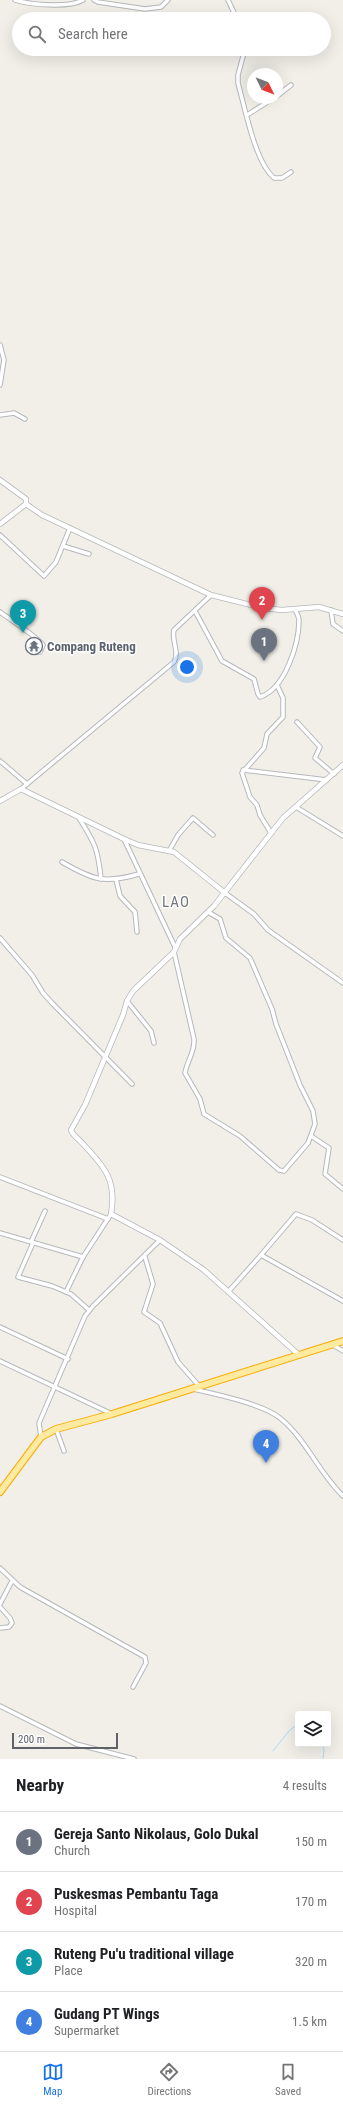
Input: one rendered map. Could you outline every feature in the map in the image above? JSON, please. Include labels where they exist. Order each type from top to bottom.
[{"type":"highway","points":[[0,1492],[41,1437],[56,1429],[112,1414],[343,1341]]},
{"type":"street","points":[[15,0],[27,3],[68,5],[76,4],[83,0]]},
{"type":"street","points":[[94,0],[134,9],[161,7],[168,0]]},
{"type":"street","points":[[228,0],[234,12]]},
{"type":"street","points":[[243,56],[238,75],[238,84],[259,155],[264,167],[274,178],[282,178],[291,172]]},
{"type":"street","points":[[283,91],[290,86]]},
{"type":"street","points":[[247,115],[264,104]]},
{"type":"street","points":[[0,345],[4,360],[0,385]]},
{"type":"street","points":[[0,415],[13,413],[26,419]]},
{"type":"street","points":[[0,480],[23,495],[26,498],[26,504]]},
{"type":"street","points":[[0,524],[26,504]]},
{"type":"street","points":[[26,504],[42,515],[211,595],[263,608],[282,610],[312,607],[331,610],[343,614]]},
{"type":"street","points":[[0,535],[43,576],[54,565],[70,528]]},
{"type":"street","points":[[63,546],[90,554]]},
{"type":"street","points":[[0,801],[28,784],[174,662],[177,653],[173,634],[174,630],[211,595]]},
{"type":"street","points":[[195,611],[221,660],[254,679],[259,696],[263,696],[277,685],[294,655],[299,620],[295,609]]},
{"type":"street","points":[[331,610],[333,624],[343,631]]},
{"type":"street","points":[[0,612],[34,637]]},
{"type":"street","points":[[271,832],[260,815],[257,805],[250,797],[242,776],[243,770],[262,750],[267,734],[283,717],[282,698],[277,685]]},
{"type":"street","points":[[297,722],[320,747],[315,758],[334,774]]},
{"type":"street","points":[[0,761],[28,784]]},
{"type":"street","points":[[66,1292],[83,1258],[111,1214],[113,1191],[110,1177],[97,1159],[71,1130],[85,1105],[123,1015],[127,1001],[133,991],[225,893],[271,832],[296,807],[342,767]]},
{"type":"street","points":[[243,770],[327,780]]},
{"type":"street","points":[[21,789],[124,839],[138,845],[169,851],[188,862],[225,893],[254,914],[268,930],[343,983]]},
{"type":"street","points":[[296,807],[343,836]]},
{"type":"street","points":[[79,817],[93,839],[99,857],[100,879]]},
{"type":"street","points":[[169,851],[178,835],[193,818],[213,835]]},
{"type":"street","points":[[124,839],[174,949],[194,1039],[194,1051],[187,1062],[184,1073],[200,1099],[204,1114],[240,1136],[280,1171],[284,1171],[308,1143],[314,1124],[313,1111],[300,1085],[276,1024],[272,1009],[251,959],[226,938],[220,919],[208,912]]},
{"type":"street","points":[[62,862],[86,876],[100,879],[116,880],[139,874]]},
{"type":"street","points":[[116,880],[121,898],[135,912],[137,932]]},
{"type":"street","points":[[0,938],[32,975],[43,993],[132,1084]]},
{"type":"street","points":[[127,1001],[150,1032],[154,1043]]},
{"type":"street","points":[[311,1136],[330,1149],[325,1174],[343,1189]]},
{"type":"street","points":[[0,1177],[108,1219]]},
{"type":"street","points":[[46,1211],[18,1277],[73,1295],[89,1310]]},
{"type":"street","points":[[111,1214],[160,1240],[204,1270],[299,1355]]},
{"type":"street","points":[[228,1292],[296,1214],[312,1220],[343,1240]]},
{"type":"street","points":[[0,1233],[83,1258]]},
{"type":"street","points":[[41,1437],[39,1423],[89,1310],[145,1257],[160,1240]]},
{"type":"street","points":[[261,1255],[343,1301]]},
{"type":"street","points":[[145,1257],[153,1284],[144,1312],[160,1323],[178,1362],[199,1386]]},
{"type":"street","points":[[0,1327],[68,1359]]},
{"type":"street","points":[[332,1344],[343,1351]]},
{"type":"street","points":[[0,1361],[56,1386],[112,1414]]},
{"type":"street","points":[[191,1389],[227,1396],[279,1417],[309,1452],[334,1488],[343,1496]]},
{"type":"street","points":[[56,1429],[64,1451]]},
{"type":"street","points":[[0,1568],[12,1581],[145,1657],[146,1663],[133,1687]]},
{"type":"street","points":[[0,1604],[12,1581]]},
{"type":"street","points":[[0,1608],[10,1618],[12,1623],[9,1627],[0,1628]]},
{"type":"street","points":[[0,1706],[76,1744],[134,1759]]},
{"type":"waterway","points":[[273,1751],[289,1731],[295,1726]]},
{"type":"waterway","points":[[323,1747],[323,1759]]},
{"type":"place","name":"Puskesmas Pembantu Taga","points":[[262,620]]},
{"type":"place","name":"Ruteng Pu'u traditional village","points":[[23,633]]},
{"type":"place","name":"Compang Ruteng","points":[[34,646]]},
{"type":"place","name":"Gereja Santo Nikolaus, Golo Dukal","points":[[264,661]]},
{"type":"place","name":"Gudang PT Wings","points":[[266,1463]]},
{"type":"district","name":"LAO","points":[[176,902]]}]
